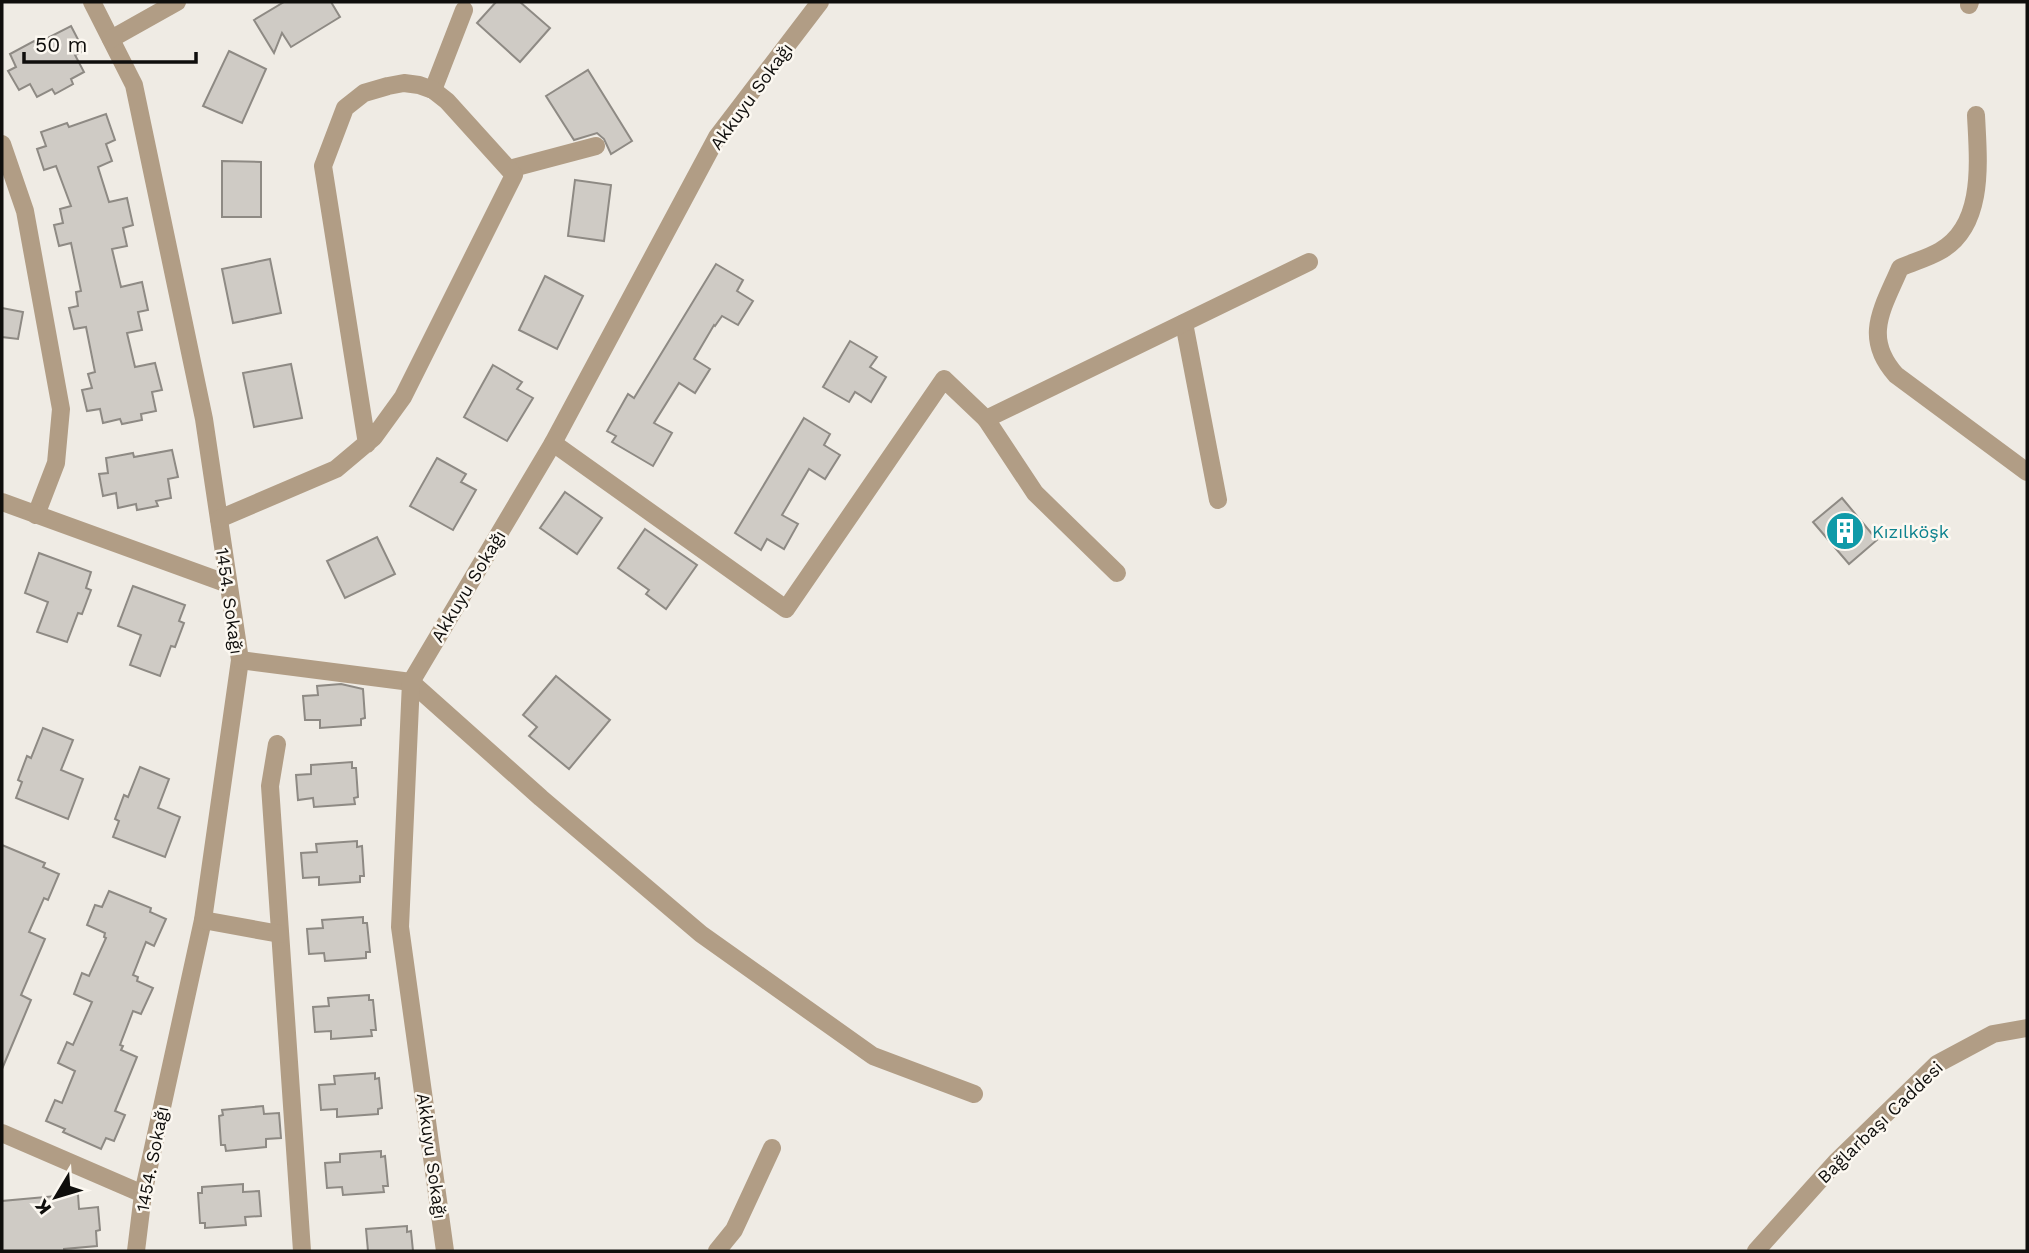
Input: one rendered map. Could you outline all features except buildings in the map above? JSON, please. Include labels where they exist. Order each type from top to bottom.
[{"type":"street","name":"1454. Sokağı","points":[[92,2],[134,85],[204,419],[240,660],[202,920],[143,1194],[136,1251]]},
{"type":"street","points":[[111,40],[177,2]]},
{"type":"street","name":"Akkuyu Sokağı","points":[[445,1251],[400,926],[411,682],[553,443],[718,137],[820,2]]},
{"type":"street","points":[[433,90],[464,10]]},
{"type":"street","points":[[219,519],[336,469],[367,444],[374,437],[403,397],[514,175],[433,90],[404,83],[364,93],[345,108],[323,166],[367,444]]},
{"type":"street","points":[[1976,115],[1978,183],[1971,212],[1956,238],[1941,250],[1900,268],[1879,317],[1877,334],[1886,364],[1896,375],[2027,472]]},
{"type":"street","points":[[2,144],[8,178],[25,211],[61,409],[56,463],[36,514]]},
{"type":"street","points":[[509,169],[596,146]]},
{"type":"street","points":[[986,419],[1309,262]]},
{"type":"street","points":[[1184,323],[1218,500]]},
{"type":"street","points":[[553,443],[786,609],[944,379],[986,419],[1035,493],[1117,573]]},
{"type":"street","points":[[2,502],[228,584]]},
{"type":"street","points":[[240,660],[411,682],[541,798],[701,934],[873,1056],[974,1094]]},
{"type":"street","points":[[277,744],[270,786],[302,1251]]},
{"type":"street","points":[[202,920],[280,934]]},
{"type":"street","name":"Bağlarbaşı Caddesi","points":[[1756,1251],[1836,1162],[1937,1064],[1993,1034],[2027,1028]]},
{"type":"street","points":[[2,1132],[143,1194]]},
{"type":"street","points":[[717,1251],[734,1230],[772,1148]]},
{"type":"place","name":"Kızılköşk","points":[[1845,531]]}]
